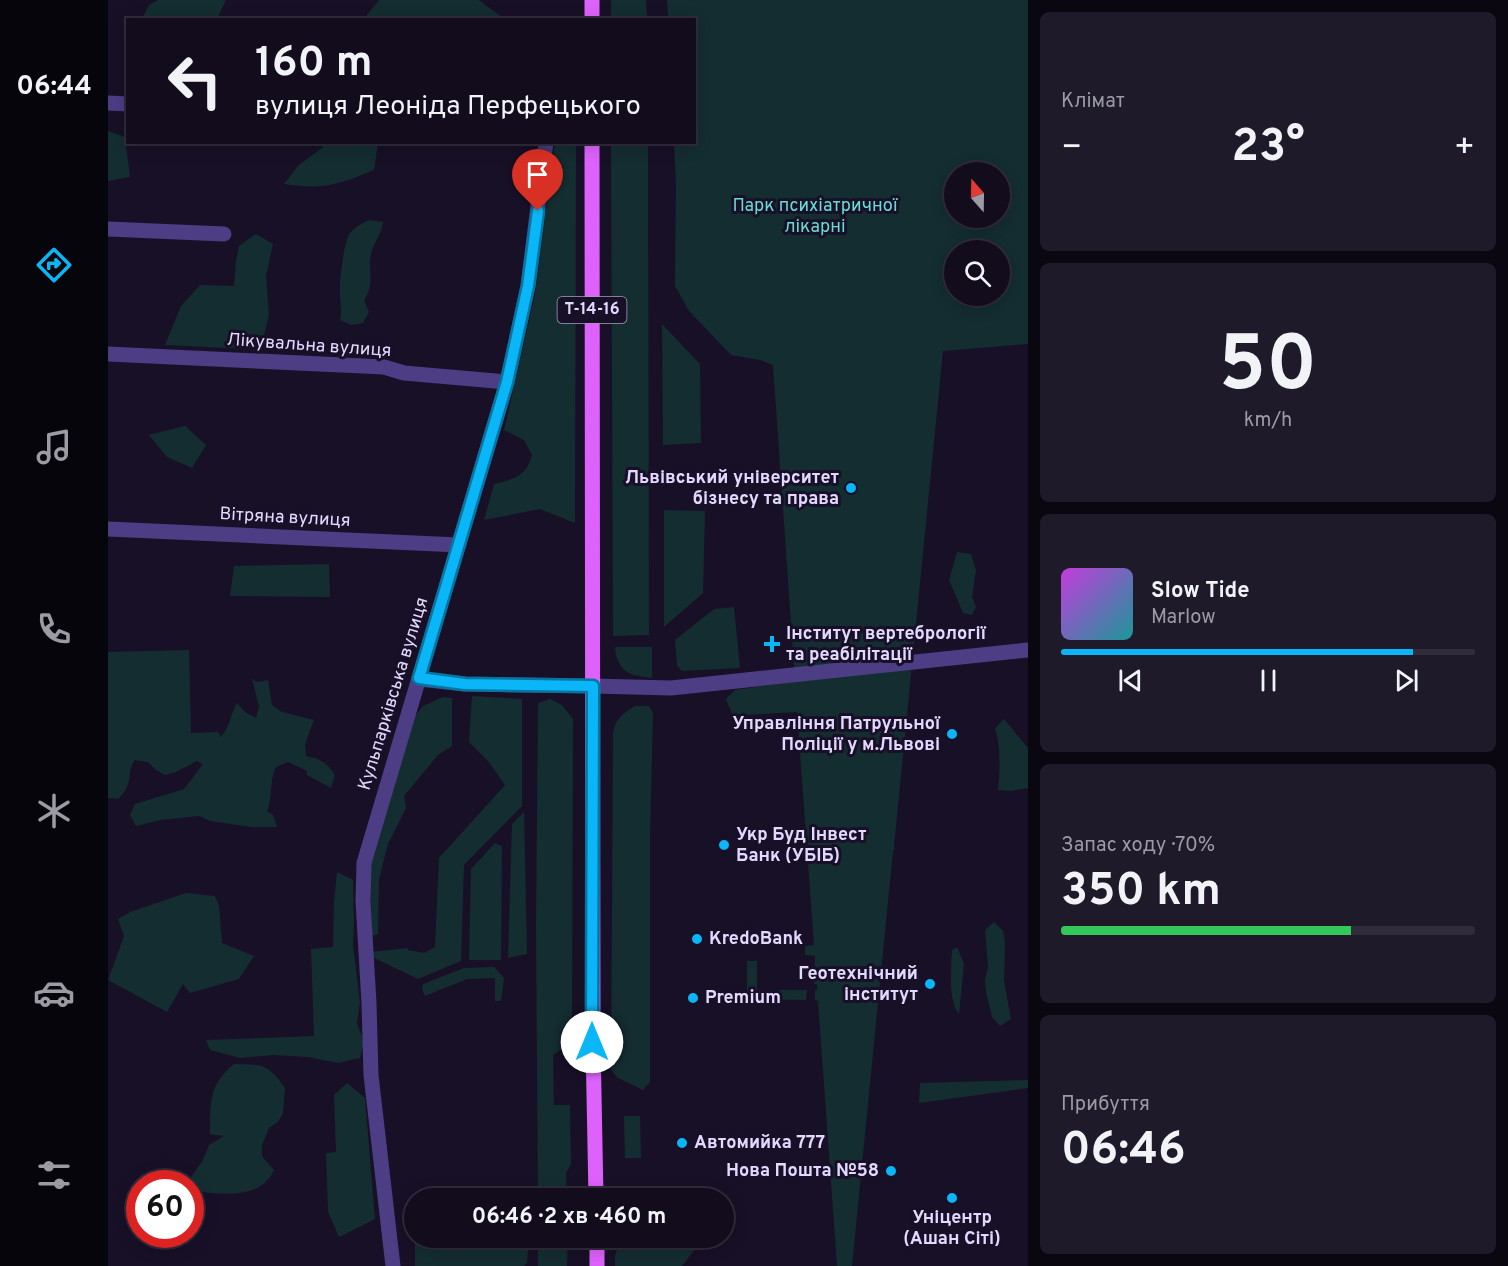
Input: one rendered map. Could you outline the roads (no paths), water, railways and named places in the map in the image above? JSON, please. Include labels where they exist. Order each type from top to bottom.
[{"type":"main road","points":[[592,0],[592,18]]},
{"type":"main road","name":"Т-14-16","points":[[592,144],[592,1042],[596,1188]]},
{"type":"main road","points":[[597,1248],[597,1266]]},
{"type":"street","points":[[108,103],[126,104]]},
{"type":"street","name":"Кульпарківська вулиця","points":[[393,1266],[371,1075],[363,901],[364,863],[507,382],[528,286],[546,144]]},
{"type":"street","points":[[108,229],[224,234]]},
{"type":"street","name":"Лікувальна вулиця","points":[[108,354],[384,367],[404,373],[507,382]]},
{"type":"street","name":"Вітряна вулиця","points":[[108,529],[459,545]]},
{"type":"street","points":[[419,678],[465,684],[671,688],[896,666],[1028,650]]},
{"type":"place","name":"Львівський університет бізнесу та права","points":[[851,488]]},
{"type":"place","name":"Інститут вертебрології та реабілітації","points":[[772,644]]},
{"type":"place","name":"Управління Патрульної Поліції у м.Львові","points":[[952,734]]},
{"type":"place","name":"Укр Буд Інвест Банк (УБІБ)","points":[[724,845]]},
{"type":"place","name":"KredoBank","points":[[697,939]]},
{"type":"place","name":"Геотехнічний інститут","points":[[930,984]]},
{"type":"place","name":"Premium","points":[[693,998]]},
{"type":"place","name":"Автомийка 777","points":[[682,1143]]},
{"type":"place","name":"Нова Пошта №58","points":[[891,1171]]},
{"type":"place","name":"Уніцентр (Ашан Сіті)","points":[[952,1198]]},
{"type":"park label","name":"Парк психіатричної лікарні","points":[[815,216]]}]
